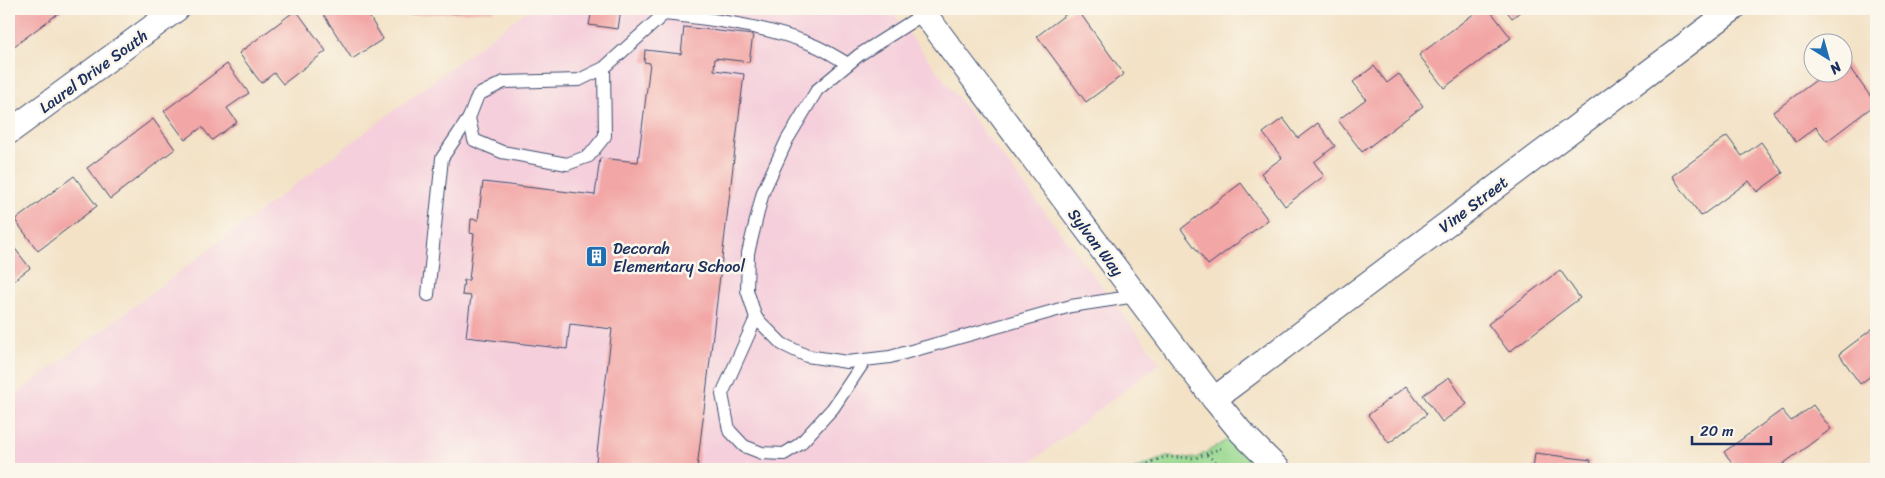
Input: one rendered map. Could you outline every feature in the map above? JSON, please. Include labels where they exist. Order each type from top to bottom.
[{"type":"street","name":"Laurel Drive South","points":[[9,132],[177,9]]},
{"type":"street","name":"Vine Street","points":[[1214,399],[1733,9]]},
{"type":"street","name":"Sylvan Way","points":[[923,11],[1214,399],[1242,432],[1278,469]]},
{"type":"lane","points":[[923,11],[848,64],[817,90],[787,140],[763,192],[748,253],[747,290],[756,318],[782,344],[808,356],[847,362],[890,357],[1071,306],[1136,296]]},
{"type":"lane","points":[[428,295],[442,158],[469,118],[478,95],[504,82],[579,80],[604,68],[664,14],[713,19],[776,34],[811,44],[848,64]]},
{"type":"lane","points":[[469,118],[474,140],[502,152],[567,164],[589,156],[605,136],[604,68]]},
{"type":"lane","points":[[756,318],[722,394],[729,430],[744,446],[762,453],[784,454],[800,444],[834,408],[865,360]]},
{"type":"path","points":[[1134,469],[1165,457],[1196,458],[1207,455],[1222,447]]},
{"type":"path","points":[[1207,455],[1225,469]]},
{"type":"shaded area","points":[[529,9],[890,9],[1160,363],[1022,469],[9,469],[9,400]]},
{"type":"green space","points":[[1241,432],[1278,469],[1134,469],[1165,457],[1196,458]]},
{"type":"building","points":[[9,9],[64,9],[9,50]]},
{"type":"building","points":[[320,9],[380,9],[369,16],[383,39],[352,59]]},
{"type":"building","points":[[413,9],[494,9],[494,11],[413,15]]},
{"type":"building","points":[[592,9],[621,9],[618,29],[589,25]]},
{"type":"building","points":[[1073,9],[1077,9],[1124,74],[1086,102],[1037,36]]},
{"type":"building","points":[[1480,9],[1489,9],[1511,38],[1444,88],[1419,55]]},
{"type":"building","points":[[1505,9],[1524,9],[1512,18]]},
{"type":"building","points":[[296,10],[326,51],[283,84],[274,73],[261,83],[239,53]]},
{"type":"building","name":"Decorah Elementary School","points":[[684,27],[753,35],[749,62],[715,58],[714,70],[744,74],[697,469],[595,469],[612,329],[570,324],[567,349],[466,337],[471,296],[462,295],[464,280],[469,280],[474,234],[470,233],[471,219],[478,220],[483,182],[595,195],[600,158],[638,162],[650,63],[644,62],[645,50],[681,54]]},
{"type":"building","points":[[227,64],[249,93],[227,108],[237,122],[212,140],[202,127],[185,140],[164,111]]},
{"type":"building","points":[[1374,66],[1387,83],[1399,74],[1423,106],[1362,152],[1338,120],[1366,99],[1353,82]]},
{"type":"building","points":[[1852,71],[1876,104],[1827,141],[1816,127],[1796,142],[1773,112],[1814,82],[1852,82]]},
{"type":"building","points":[[1283,118],[1298,138],[1318,123],[1335,146],[1314,162],[1324,176],[1285,206],[1261,173],[1282,158],[1263,133]]},
{"type":"building","points":[[153,119],[175,149],[110,199],[87,168]]},
{"type":"building","points":[[1727,136],[1742,156],[1761,142],[1783,173],[1757,192],[1749,181],[1701,216],[1672,176]]},
{"type":"building","points":[[74,176],[97,206],[38,251],[15,220]]},
{"type":"building","points":[[1241,183],[1268,220],[1208,265],[1181,229]]},
{"type":"building","points":[[9,241],[30,268],[9,284]]},
{"type":"building","points":[[1560,270],[1580,298],[1509,352],[1488,324]]},
{"type":"building","points":[[1876,326],[1876,372],[1860,384],[1839,354]]},
{"type":"building","points":[[1449,377],[1467,404],[1442,422],[1423,395]]},
{"type":"building","points":[[1406,386],[1427,414],[1389,443],[1368,415]]},
{"type":"building","points":[[1813,405],[1831,429],[1776,469],[1737,469],[1724,452],[1782,410],[1791,421]]},
{"type":"building","points":[[1535,453],[1591,460],[1590,469],[1533,469]]},
{"type":"place","name":"Decorah Elementary School","points":[[597,257]]}]
